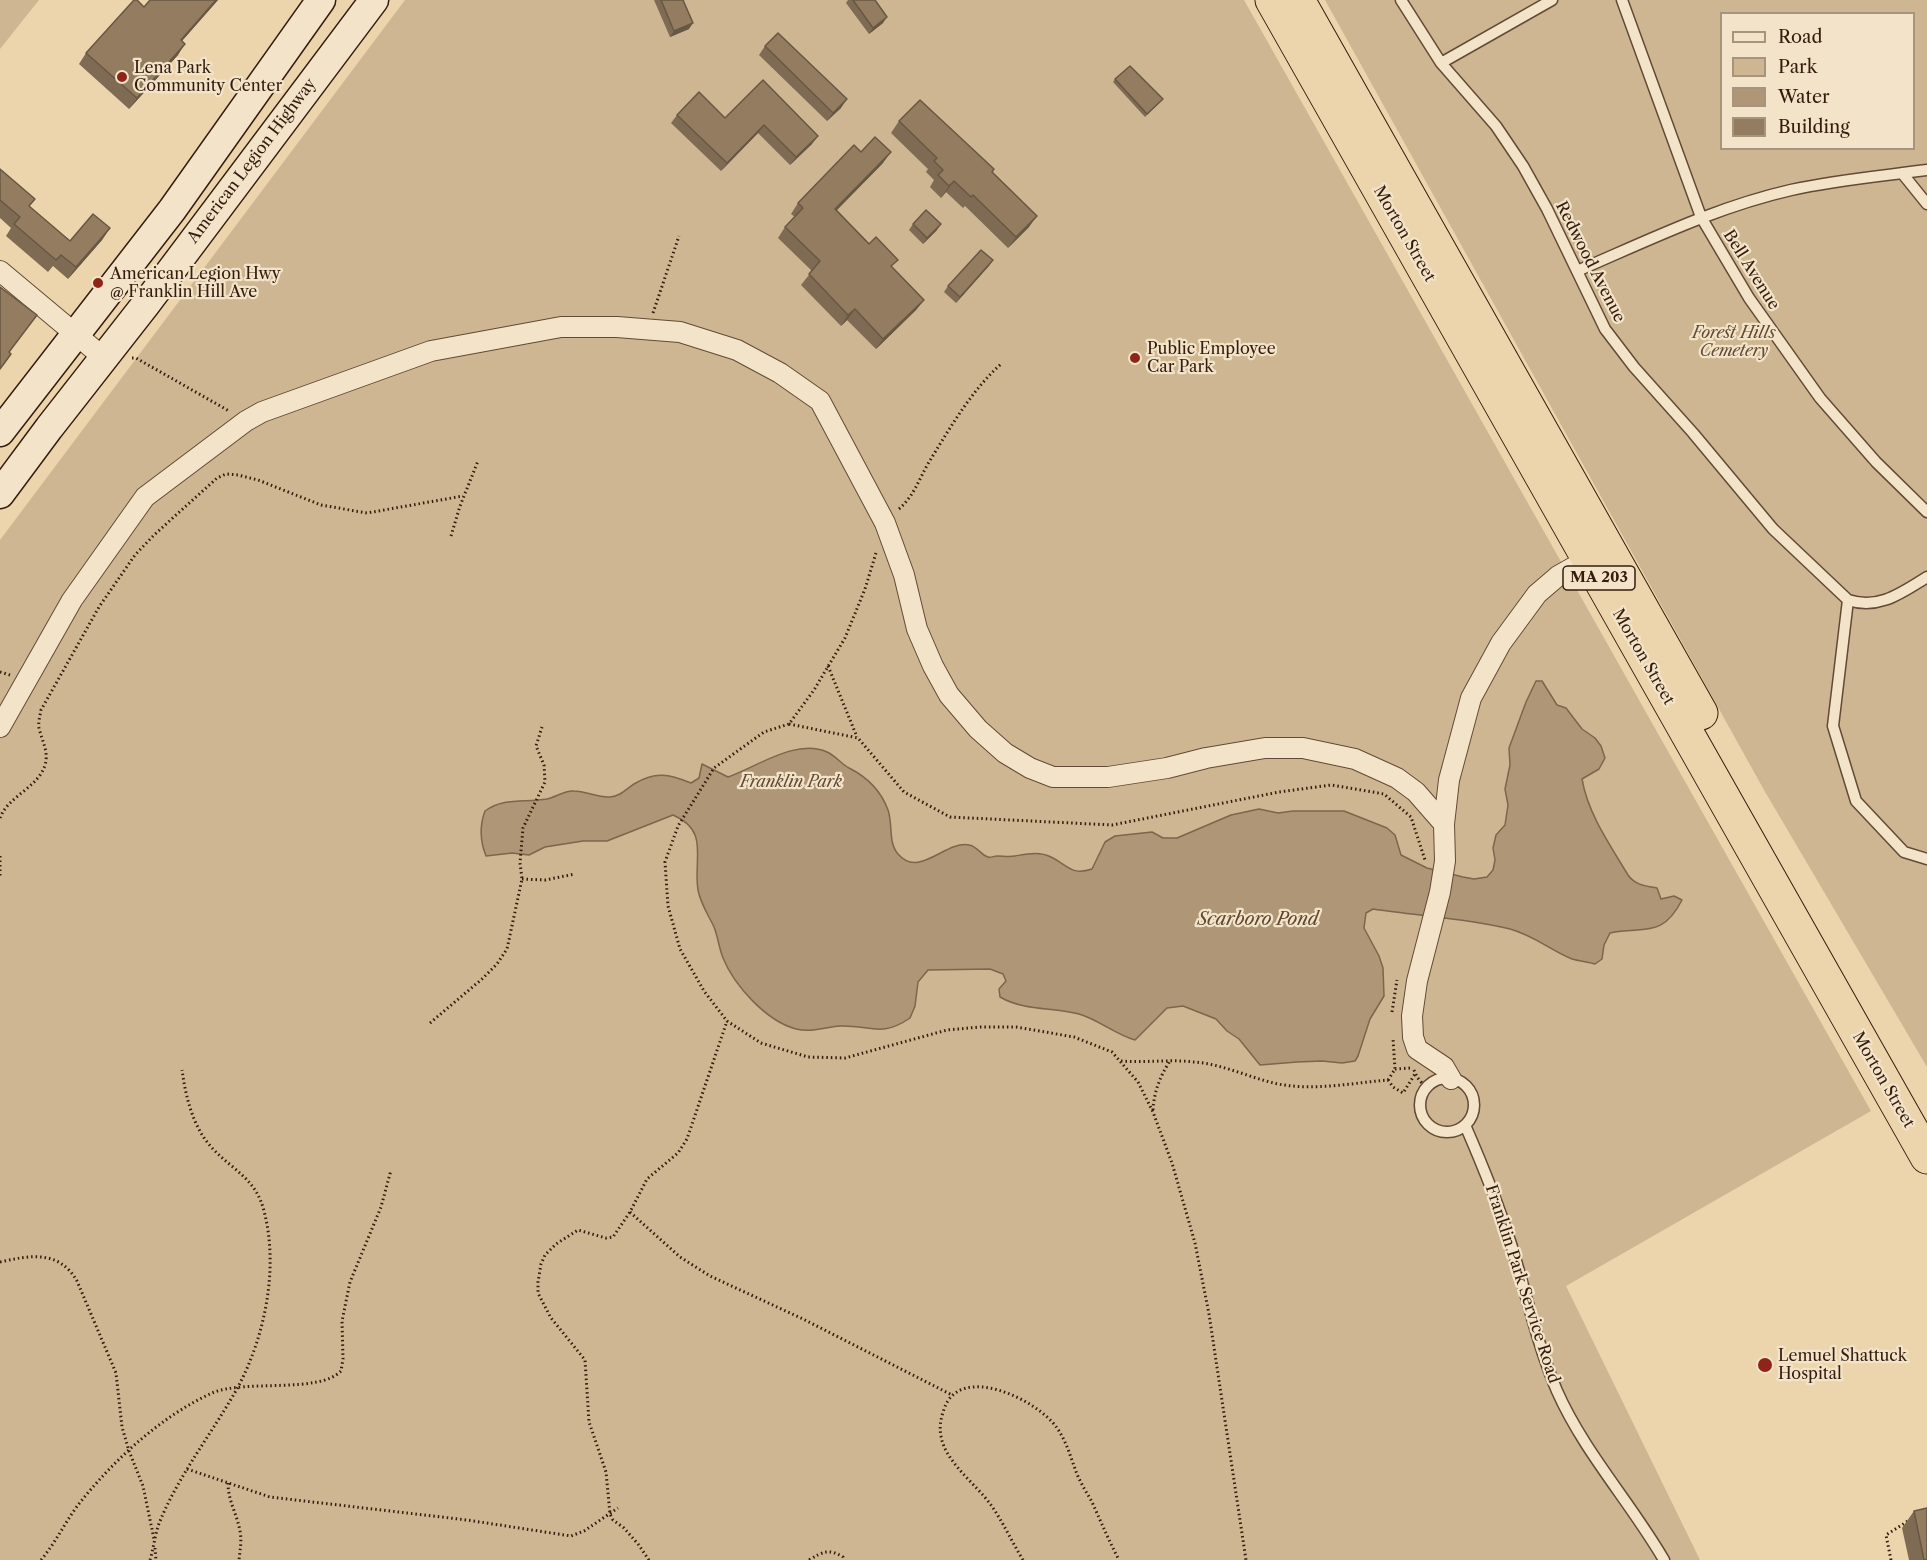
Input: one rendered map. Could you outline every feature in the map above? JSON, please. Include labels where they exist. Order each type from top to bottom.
[{"type":"highway","name":"Morton Street","points":[[1272,0],[1927,1156]]},
{"type":"highway","name":"Morton Street","points":[[1298,0],[1927,1111]]},
{"type":"main road","points":[[0,432],[172,210],[321,0]]},
{"type":"main road","name":"American Legion Highway","points":[[0,494],[374,0]]},
{"type":"street","points":[[0,271],[104,358]]},
{"type":"street","points":[[0,727],[72,600],[145,498],[246,421],[262,412],[431,351],[561,327],[647,329],[680,332],[737,350],[780,373],[820,401],[885,523],[904,574],[916,629],[949,695],[978,729],[996,745],[1030,768],[1053,777],[1108,777],[1167,768],[1206,758],[1265,748],[1303,748],[1355,759],[1397,777],[1416,792],[1444,824]]},
{"type":"street","points":[[1451,1079],[1444,1067],[1417,1049],[1412,1032],[1417,981],[1433,923],[1435,863],[1444,824],[1449,780],[1471,698],[1501,644],[1537,594],[1558,576],[1588,560]]},
{"type":"lane","name":"Redwood Avenue","points":[[1401,0],[1441,63],[1496,126],[1523,166],[1547,209],[1605,329],[1634,367],[1773,529],[1848,600]]},
{"type":"lane","points":[[1441,63],[1552,0]]},
{"type":"lane","name":"Bell Avenue","points":[[1622,0],[1701,217],[1749,298],[1820,398],[1876,462],[1927,512]]},
{"type":"lane","points":[[1577,271],[1701,217],[1790,190],[1859,178],[1927,170]]},
{"type":"lane","points":[[1902,173],[1927,204]]},
{"type":"lane","points":[[1927,577],[1886,601],[1860,604],[1848,600],[1833,726],[1856,801],[1904,852],[1927,859]]},
{"type":"lane","points":[[1451,1079],[1465,1086],[1473,1099],[1472,1115],[1465,1125],[1455,1131],[1437,1131],[1430,1126],[1420,1112],[1422,1094],[1434,1082],[1451,1079]]},
{"type":"lane","name":"Franklin Park Service Road","points":[[1465,1125],[1499,1209],[1543,1355],[1558,1394],[1588,1446],[1643,1525],[1664,1560]]},
{"type":"path","points":[[647,329],[679,236]]},
{"type":"path","points":[[136,358],[246,421]]},
{"type":"path","points":[[789,724],[814,690],[845,638],[865,589],[885,523],[906,504],[928,465],[971,399],[984,380],[1001,364]]},
{"type":"path","points":[[451,536],[478,460]]},
{"type":"path","points":[[0,818],[3,811],[30,786],[44,769],[46,753],[38,725],[41,710],[99,607],[135,555],[208,484],[226,474],[238,475],[258,480],[321,505],[367,513],[464,496]]},
{"type":"path","points":[[828,666],[858,738],[904,792],[950,817],[1112,825],[1278,792],[1331,785],[1384,794],[1411,817],[1435,863]]},
{"type":"path","points":[[858,738],[789,724],[764,732],[714,768],[678,826],[665,862],[668,906],[680,949],[704,992],[727,1021],[761,1043],[808,1057],[845,1058],[947,1030],[980,1027],[1004,1027],[1074,1037],[1112,1052],[1138,1082],[1153,1112],[1172,1163],[1195,1243],[1209,1314],[1246,1560]]},
{"type":"path","points":[[430,1023],[482,978],[503,956],[510,938],[522,879],[523,828],[545,782],[545,770],[536,746],[538,734],[543,727]]},
{"type":"path","points":[[0,856],[0,877]]},
{"type":"path","points":[[522,879],[545,880],[575,874]]},
{"type":"path","points":[[649,1560],[638,1544],[624,1528],[613,1520],[610,1514],[606,1472],[593,1440],[589,1422],[585,1360],[551,1318],[538,1293],[538,1282],[545,1255],[556,1244],[578,1230],[606,1238],[613,1237],[630,1212],[647,1179],[678,1153],[687,1139],[727,1021]]},
{"type":"path","points":[[1119,1061],[1214,1064],[1280,1084],[1333,1086],[1388,1080]]},
{"type":"path","points":[[1153,1112],[1154,1096],[1170,1061]]},
{"type":"path","points":[[1388,1080],[1395,1069],[1413,1068]]},
{"type":"path","points":[[150,1560],[160,1521],[238,1386],[255,1347],[268,1286],[269,1244],[260,1197],[239,1170],[211,1147],[204,1136],[188,1103],[182,1070]]},
{"type":"path","points":[[1388,1080],[1393,1087],[1403,1093],[1415,1074],[1426,1088]]},
{"type":"path","points":[[41,1560],[60,1536],[82,1500],[129,1451],[184,1409],[213,1393],[238,1386],[301,1384],[330,1378],[341,1371],[342,1320],[350,1282],[381,1207],[391,1170]]},
{"type":"path","points":[[630,1212],[681,1257],[710,1276],[803,1318],[952,1395]]},
{"type":"path","points":[[0,1262],[21,1257],[49,1258],[62,1263],[73,1274],[116,1373],[121,1420],[129,1451],[143,1486],[155,1542],[156,1560]]},
{"type":"path","points":[[1023,1560],[991,1506],[945,1451],[940,1435],[941,1419],[952,1395],[963,1388],[982,1387],[1011,1394],[1038,1409],[1057,1428],[1119,1560]]},
{"type":"path","points":[[188,1469],[270,1497],[467,1520],[571,1536],[584,1531],[618,1508]]},
{"type":"path","points":[[228,1483],[229,1499],[241,1536],[238,1560]]},
{"type":"path","points":[[1892,1560],[1886,1535],[1911,1519]]},
{"type":"path","points":[[809,1560],[824,1552],[834,1552],[844,1560]]},
{"type":"green space","points":[[0,0],[39,0],[0,49]]},
{"type":"green space","name":"Franklin Park","points":[[405,0],[1244,0],[1871,1111],[1566,1286],[1700,1560],[0,1560],[0,540]]},
{"type":"green space","name":"Forest Hills Cemetery","points":[[1325,0],[1927,0],[1927,1067],[1764,790]]},
{"type":"water","name":"Scarboro Pond","points":[[1536,681],[1542,681],[1557,705],[1566,708],[1582,729],[1595,738],[1601,746],[1605,758],[1599,769],[1582,779],[1594,817],[1628,875],[1637,883],[1657,888],[1661,899],[1674,896],[1682,900],[1675,912],[1659,926],[1610,933],[1604,945],[1602,959],[1595,964],[1572,959],[1527,935],[1510,929],[1373,909],[1366,913],[1364,928],[1383,968],[1384,996],[1370,1019],[1355,1061],[1342,1063],[1322,1061],[1260,1065],[1239,1039],[1227,1031],[1216,1019],[1183,1006],[1167,1008],[1135,1040],[1079,1014],[1028,1007],[1000,997],[999,989],[1006,981],[1003,974],[990,969],[928,970],[918,982],[915,1006],[910,1018],[891,1028],[840,1026],[813,1030],[796,1029],[773,1018],[752,1001],[728,968],[714,927],[699,895],[696,837],[692,829],[673,815],[607,841],[583,841],[545,847],[529,855],[512,853],[486,856],[481,839],[485,811],[500,804],[547,799],[571,791],[610,797],[620,794],[649,777],[662,775],[691,783],[699,778],[702,764],[728,777],[790,751],[815,749],[827,752],[873,785],[888,810],[895,850],[906,861],[924,861],[951,848],[969,845],[988,857],[1042,854],[1070,869],[1085,871],[1092,869],[1105,842],[1115,836],[1152,832],[1163,838],[1177,838],[1231,815],[1259,809],[1278,813],[1344,811],[1387,828],[1395,835],[1401,855],[1427,868],[1474,879],[1487,877],[1493,870],[1495,860],[1493,848],[1496,835],[1505,825],[1508,805],[1505,789],[1510,765],[1509,748]]},
{"type":"building","points":[[134,0],[144,7],[150,0],[216,0],[181,40],[185,44],[137,98],[86,53]]},
{"type":"building","points":[[661,0],[683,0],[693,23],[674,31]]},
{"type":"building","points":[[853,0],[875,0],[887,17],[873,28]]},
{"type":"building","points":[[778,33],[847,99],[833,113],[765,46]]},
{"type":"building","points":[[1130,66],[1163,99],[1147,114],[1115,79]]},
{"type":"building","points":[[763,80],[818,136],[796,157],[764,125],[727,163],[677,115],[699,92],[725,118]]},
{"type":"building","points":[[920,100],[994,169],[992,172],[1037,216],[1016,237],[973,195],[971,197],[954,181],[949,186],[938,175],[943,170],[934,161],[937,158],[899,121]]},
{"type":"building","points":[[875,137],[891,152],[835,209],[869,244],[876,237],[898,260],[891,266],[924,300],[883,339],[855,309],[848,315],[809,274],[820,261],[785,227],[803,208],[798,203],[854,145],[861,152]]},
{"type":"building","points":[[0,169],[35,199],[29,206],[70,241],[93,214],[110,228],[76,267],[61,255],[56,260],[14,224],[20,217],[0,200]]},
{"type":"building","points":[[926,210],[941,224],[927,238],[913,224]]},
{"type":"building","points":[[981,250],[993,260],[960,297],[948,286]]},
{"type":"building","points":[[0,287],[37,315],[9,352],[11,354],[0,369]]},
{"type":"building","points":[[1927,1508],[1927,1560],[1924,1560],[1914,1511]]},
{"type":"place","name":"Lena Park Community Center","points":[[122,77]]},
{"type":"place","name":"American Legion Hwy @ Franklin Hill Ave","points":[[98,283]]},
{"type":"place","name":"Public Employee Car Park","points":[[1135,358]]},
{"type":"place","name":"Lemuel Shattuck Hospital","points":[[1765,1365]]}]
